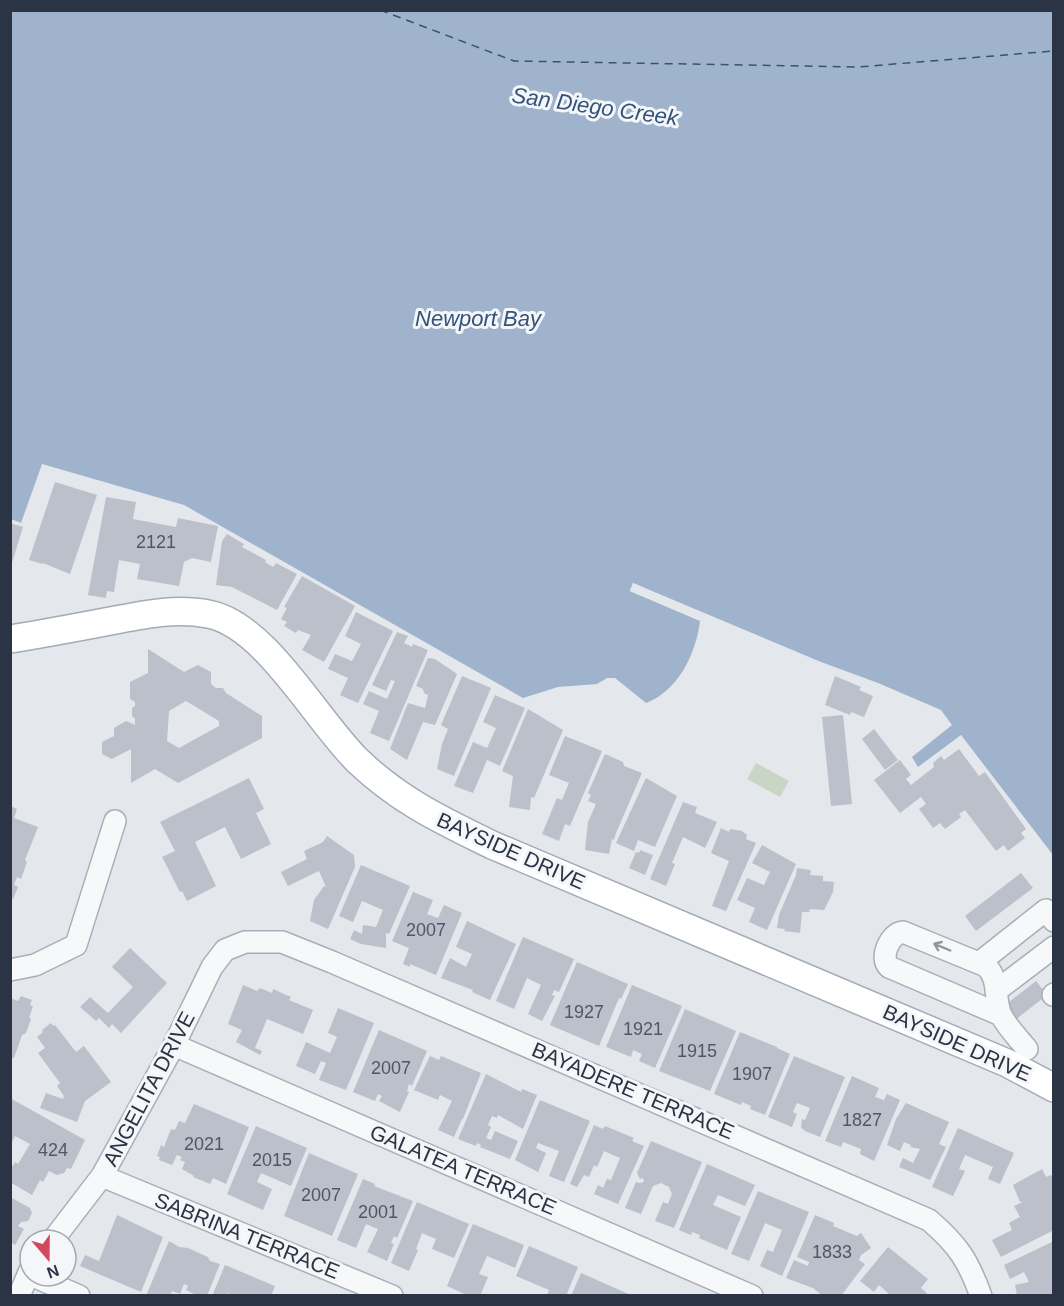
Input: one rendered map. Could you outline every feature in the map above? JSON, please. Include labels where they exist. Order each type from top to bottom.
[{"type":"main road","name":"BAYSIDE DRIVE","points":[[10,639],[175,611],[208,613],[229,619],[267,650],[336,737],[358,760],[394,792],[428,813],[492,845],[1007,1063],[1053,1088]]},
{"type":"street","points":[[10,970],[35,965],[76,945],[115,821]]},
{"type":"street","points":[[979,963],[1046,910],[1053,921]]},
{"type":"street","points":[[1001,1015],[889,968],[884,958],[892,937],[903,932],[991,970],[1001,1015],[1028,1049]]},
{"type":"street","name":"ANGELITA DRIVE","points":[[62,1228],[102,1176],[174,1045],[212,967],[225,950],[245,942]]},
{"type":"street","name":"BAYADERE TERRACE","points":[[245,942],[282,942],[332,962],[929,1220],[953,1240],[972,1269],[981,1296]]},
{"type":"street","points":[[996,991],[1053,947]]},
{"type":"street","name":"GALATEA TERRACE","points":[[174,1045],[752,1296]]},
{"type":"street","name":"SABRINA TERRACE","points":[[102,1176],[392,1296]]},
{"type":"street","points":[[62,1288],[79,1296]]},
{"type":"green space","points":[[756,763],[789,781],[780,797],[747,779]]},
{"type":"water","name":"Newport Bay","points":[[11,11],[1053,11],[1053,855],[961,735],[918,767],[912,757],[952,725],[941,710],[633,583],[630,591],[700,621],[690,658],[684,670],[667,690],[646,703],[615,678],[607,678],[597,684],[558,687],[523,698],[184,505],[42,464],[21,523],[11,519]]},
{"type":"pier","points":[[633,583],[726,624],[634,587],[634,590],[701,618],[703,622],[630,591]]},
{"type":"building","points":[[55,482],[97,495],[70,574],[29,560]]},
{"type":"building","points":[[106,497],[136,502],[133,519],[176,527],[178,518],[218,526],[211,562],[192,558],[184,562],[179,586],[137,579],[140,564],[119,560],[114,592],[107,591],[106,598],[88,595]]},
{"type":"building","points":[[10,523],[23,527],[11,566],[10,566]]},
{"type":"building","points":[[227,534],[244,544],[242,547],[266,560],[265,562],[273,567],[276,563],[297,574],[277,610],[232,587],[216,585],[222,541]]},
{"type":"building","points":[[302,576],[355,606],[324,662],[302,650],[311,635],[298,630],[296,633],[284,626],[287,622],[281,619],[287,608],[284,607]]},
{"type":"building","points":[[356,612],[393,631],[358,703],[340,695],[348,678],[328,669],[335,654],[352,661],[361,644],[345,636]]},
{"type":"building","points":[[397,632],[408,636],[404,643],[428,650],[389,741],[370,733],[379,711],[363,704],[369,691],[387,699],[395,681],[391,680],[386,691],[372,685]]},
{"type":"building","points":[[148,649],[184,672],[198,665],[211,672],[211,684],[216,688],[223,688],[226,693],[262,716],[262,738],[178,783],[155,769],[131,783],[131,749],[112,759],[102,754],[102,742],[114,736],[114,728],[126,721],[135,725],[132,708],[135,702],[130,699],[130,682],[148,673]],"holes":[[[186,701],[219,721],[219,726],[179,748],[167,741],[169,711]]]},
{"type":"building","points":[[428,658],[435,659],[457,674],[435,725],[423,722],[407,760],[390,749],[408,703],[425,708],[428,695],[416,686]]},
{"type":"building","points":[[462,676],[491,688],[454,776],[437,769],[442,744],[448,729],[441,725]]},
{"type":"building","points":[[835,676],[861,687],[859,690],[873,696],[864,717],[851,712],[850,715],[825,705]]},
{"type":"building","points":[[495,695],[525,708],[500,766],[487,760],[473,793],[454,786],[473,742],[487,748],[496,728],[483,722]]},
{"type":"building","points":[[528,709],[563,730],[534,798],[531,797],[530,810],[509,807],[513,776],[502,771]]},
{"type":"building","points":[[843,715],[852,804],[831,806],[822,717]]},
{"type":"building","points":[[874,729],[898,760],[885,770],[862,739]]},
{"type":"building","points":[[565,736],[602,751],[570,826],[565,824],[559,841],[542,834],[557,798],[562,800],[569,783],[549,775]]},
{"type":"building","points":[[959,749],[979,776],[985,772],[1026,829],[1021,833],[1025,838],[1008,851],[1004,845],[996,851],[965,810],[959,814],[961,817],[945,829],[940,823],[933,828],[919,809],[926,804],[921,797],[900,813],[874,780],[900,760],[911,775],[906,779],[911,785],[934,767],[933,763],[941,756],[944,760]]},
{"type":"building","points":[[605,754],[623,762],[624,766],[642,773],[614,840],[612,839],[609,854],[585,850],[588,822],[596,804],[588,801],[591,795],[588,793]]},
{"type":"building","points":[[249,778],[264,809],[256,813],[271,844],[241,859],[225,827],[195,842],[216,886],[187,901],[162,857],[175,851],[160,822]]},
{"type":"building","points":[[646,778],[677,796],[655,847],[638,840],[634,851],[616,843]]},
{"type":"building","points":[[683,802],[697,807],[695,813],[717,822],[705,848],[683,837],[672,863],[675,864],[666,886],[650,879]]},
{"type":"building","points":[[10,806],[17,809],[14,818],[38,827],[25,860],[27,862],[21,879],[17,877],[14,885],[18,887],[13,899],[10,898]]},
{"type":"building","points":[[721,828],[729,832],[730,829],[742,831],[747,835],[746,839],[756,843],[726,911],[712,906],[729,861],[711,853]]},
{"type":"building","points":[[327,836],[354,855],[355,867],[328,929],[310,921],[314,900],[324,886],[326,887],[319,871],[288,886],[281,872],[307,859],[304,851],[323,842]]},
{"type":"building","points":[[762,845],[796,864],[767,930],[749,922],[755,908],[737,900],[747,878],[764,885],[770,872],[752,863]]},
{"type":"building","points":[[640,850],[653,855],[645,875],[629,868],[636,852],[639,853]]},
{"type":"building","points":[[361,865],[410,886],[389,934],[386,933],[386,948],[361,944],[350,939],[354,930],[362,934],[363,925],[376,927],[383,910],[362,901],[353,922],[339,916]]},
{"type":"building","points":[[797,868],[811,870],[810,875],[823,876],[823,881],[834,882],[833,892],[824,910],[810,909],[809,912],[802,912],[800,933],[777,928],[779,915]]},
{"type":"building","points":[[1021,873],[1033,888],[976,931],[965,916]]},
{"type":"building","points":[[413,892],[433,900],[427,914],[438,918],[444,905],[462,913],[436,975],[410,964],[410,967],[403,964],[409,948],[392,941]]},
{"type":"building","points":[[467,921],[516,944],[490,1000],[472,992],[473,990],[441,978],[450,958],[466,967],[472,954],[456,947]]},
{"type":"building","points":[[523,937],[574,959],[559,992],[554,990],[552,995],[555,996],[542,1021],[528,1014],[541,985],[527,978],[514,1009],[496,1001]]},
{"type":"building","points":[[130,948],[167,983],[121,1033],[112,1024],[109,1028],[99,1018],[96,1021],[80,1007],[90,997],[108,1013],[133,987],[112,967]]},
{"type":"building","points":[[577,962],[628,984],[621,999],[619,998],[599,1046],[550,1025]]},
{"type":"building","points":[[1036,981],[1047,995],[1015,1020],[1004,1006]]},
{"type":"building","points":[[243,985],[257,991],[260,988],[272,993],[273,989],[291,997],[289,1000],[313,1010],[303,1034],[267,1019],[255,1048],[262,1051],[260,1055],[236,1042],[242,1030],[228,1024]]},
{"type":"building","points":[[632,985],[682,1006],[655,1068],[639,1061],[642,1054],[633,1050],[631,1057],[606,1047]]},
{"type":"building","points":[[21,996],[32,1000],[30,1005],[33,1006],[26,1033],[22,1035],[14,1058],[10,1057],[10,998],[18,1001]]},
{"type":"building","points":[[338,1008],[374,1023],[346,1090],[319,1080],[326,1063],[321,1061],[315,1074],[296,1066],[306,1042],[330,1053],[337,1037],[328,1033]]},
{"type":"building","points":[[685,1009],[736,1031],[710,1091],[659,1071]]},
{"type":"building","points":[[51,1023],[76,1052],[84,1046],[111,1082],[85,1101],[77,1122],[40,1108],[46,1093],[63,1099],[64,1096],[57,1086],[60,1083],[38,1053],[45,1048],[37,1037]]},
{"type":"building","points":[[379,1030],[427,1051],[412,1086],[409,1084],[407,1091],[409,1092],[400,1112],[379,1101],[382,1096],[378,1094],[375,1101],[353,1092]]},
{"type":"building","points":[[740,1032],[790,1054],[765,1115],[750,1109],[751,1106],[742,1102],[741,1105],[714,1094]]},
{"type":"building","points":[[430,1056],[439,1060],[441,1056],[481,1073],[454,1137],[438,1130],[452,1101],[440,1095],[438,1100],[414,1090]]},
{"type":"building","points":[[794,1056],[845,1077],[820,1137],[801,1127],[802,1119],[805,1120],[810,1108],[797,1103],[793,1112],[797,1114],[792,1127],[768,1117]]},
{"type":"building","points":[[486,1074],[521,1092],[522,1089],[537,1095],[523,1129],[498,1115],[497,1118],[492,1116],[488,1125],[491,1127],[486,1138],[491,1140],[495,1131],[518,1141],[510,1159],[480,1147],[481,1145],[477,1143],[476,1146],[458,1139]]},
{"type":"building","points":[[852,1076],[879,1088],[875,1097],[884,1100],[887,1094],[900,1100],[874,1161],[860,1154],[861,1149],[843,1142],[841,1147],[825,1141]]},
{"type":"building","points":[[10,1098],[85,1140],[71,1169],[67,1168],[64,1173],[57,1175],[49,1171],[43,1182],[40,1180],[32,1195],[10,1182],[10,1164],[13,1166],[15,1162],[18,1164],[30,1144],[15,1136],[12,1142],[10,1141]]},
{"type":"building","points":[[540,1100],[590,1121],[564,1182],[549,1176],[559,1151],[538,1143],[536,1148],[546,1153],[538,1172],[515,1160]]},
{"type":"building","points":[[906,1103],[949,1122],[939,1144],[946,1147],[930,1180],[899,1167],[903,1158],[913,1163],[920,1149],[910,1147],[911,1145],[904,1142],[900,1151],[887,1145],[896,1119]]},
{"type":"building","points":[[194,1104],[249,1127],[226,1184],[213,1178],[210,1184],[193,1177],[182,1169],[185,1162],[180,1160],[182,1157],[177,1155],[172,1165],[159,1160],[160,1157],[157,1156],[161,1145],[164,1147],[171,1129],[175,1130],[179,1121],[185,1123]]},
{"type":"building","points":[[594,1125],[603,1129],[605,1126],[634,1138],[632,1141],[644,1146],[618,1204],[594,1194],[598,1185],[603,1188],[607,1179],[611,1180],[620,1158],[604,1151],[597,1167],[594,1165],[589,1177],[584,1175],[577,1187],[570,1184]]},
{"type":"building","points":[[256,1126],[307,1148],[291,1186],[261,1173],[257,1182],[272,1189],[263,1210],[227,1194]]},
{"type":"building","points":[[958,1128],[1014,1153],[1000,1184],[988,1179],[993,1167],[965,1155],[959,1169],[965,1171],[953,1196],[932,1187]]},
{"type":"building","points":[[651,1141],[702,1162],[674,1228],[655,1221],[663,1202],[668,1204],[672,1194],[669,1187],[661,1183],[653,1186],[641,1214],[625,1208],[636,1182],[644,1182],[637,1173]]},
{"type":"building","points":[[309,1153],[358,1174],[332,1236],[284,1216]]},
{"type":"building","points":[[707,1164],[755,1185],[745,1206],[718,1195],[713,1205],[741,1217],[727,1250],[699,1238],[700,1235],[692,1232],[691,1235],[679,1230]]},
{"type":"building","points":[[1042,1169],[1046,1177],[1051,1175],[1054,1180],[1054,1230],[1001,1257],[992,1240],[1012,1230],[1009,1223],[1020,1217],[1014,1206],[1023,1202],[1020,1202],[1013,1185]]},
{"type":"building","points":[[363,1179],[375,1184],[374,1186],[413,1201],[397,1238],[394,1236],[391,1243],[394,1244],[387,1261],[367,1252],[378,1229],[366,1224],[356,1248],[337,1240]]},
{"type":"building","points":[[758,1191],[809,1212],[782,1276],[760,1266],[767,1250],[773,1252],[782,1230],[765,1223],[749,1261],[731,1254]]},
{"type":"building","points":[[10,1197],[30,1208],[32,1213],[28,1221],[21,1222],[18,1226],[22,1228],[18,1228],[18,1240],[15,1245],[10,1242]]},
{"type":"building","points":[[417,1202],[469,1224],[454,1258],[432,1249],[436,1239],[422,1233],[409,1271],[391,1263]]},
{"type":"building","points":[[117,1215],[163,1237],[141,1292],[80,1266],[85,1255],[99,1261]]},
{"type":"building","points":[[815,1215],[857,1236],[861,1233],[871,1248],[861,1255],[859,1260],[865,1264],[841,1296],[823,1296],[813,1288],[786,1278],[794,1260],[808,1266],[809,1262],[797,1257]]},
{"type":"building","points":[[473,1224],[524,1245],[515,1268],[487,1256],[479,1274],[488,1277],[480,1296],[469,1296],[447,1286]]},
{"type":"building","points":[[169,1241],[220,1264],[207,1296],[198,1296],[186,1290],[188,1286],[184,1284],[180,1294],[172,1291],[170,1296],[146,1296]]},
{"type":"building","points":[[1054,1241],[1054,1296],[1017,1296],[1015,1285],[1029,1282],[1024,1272],[1010,1279],[1004,1265]]},
{"type":"building","points":[[529,1246],[578,1267],[566,1296],[547,1296],[549,1290],[516,1276]]},
{"type":"building","points":[[888,1247],[928,1279],[921,1288],[927,1293],[924,1296],[891,1296],[879,1285],[874,1292],[860,1281]]},
{"type":"building","points":[[225,1265],[275,1286],[271,1296],[234,1296],[228,1293],[227,1296],[212,1296]]},
{"type":"building","points":[[581,1273],[633,1296],[571,1296]]},
{"type":"ferry route","points":[[380,10],[514,61],[858,67],[1054,51]]},
{"type":"water label","name":"San Diego Creek","points":[[595,106]]}]
